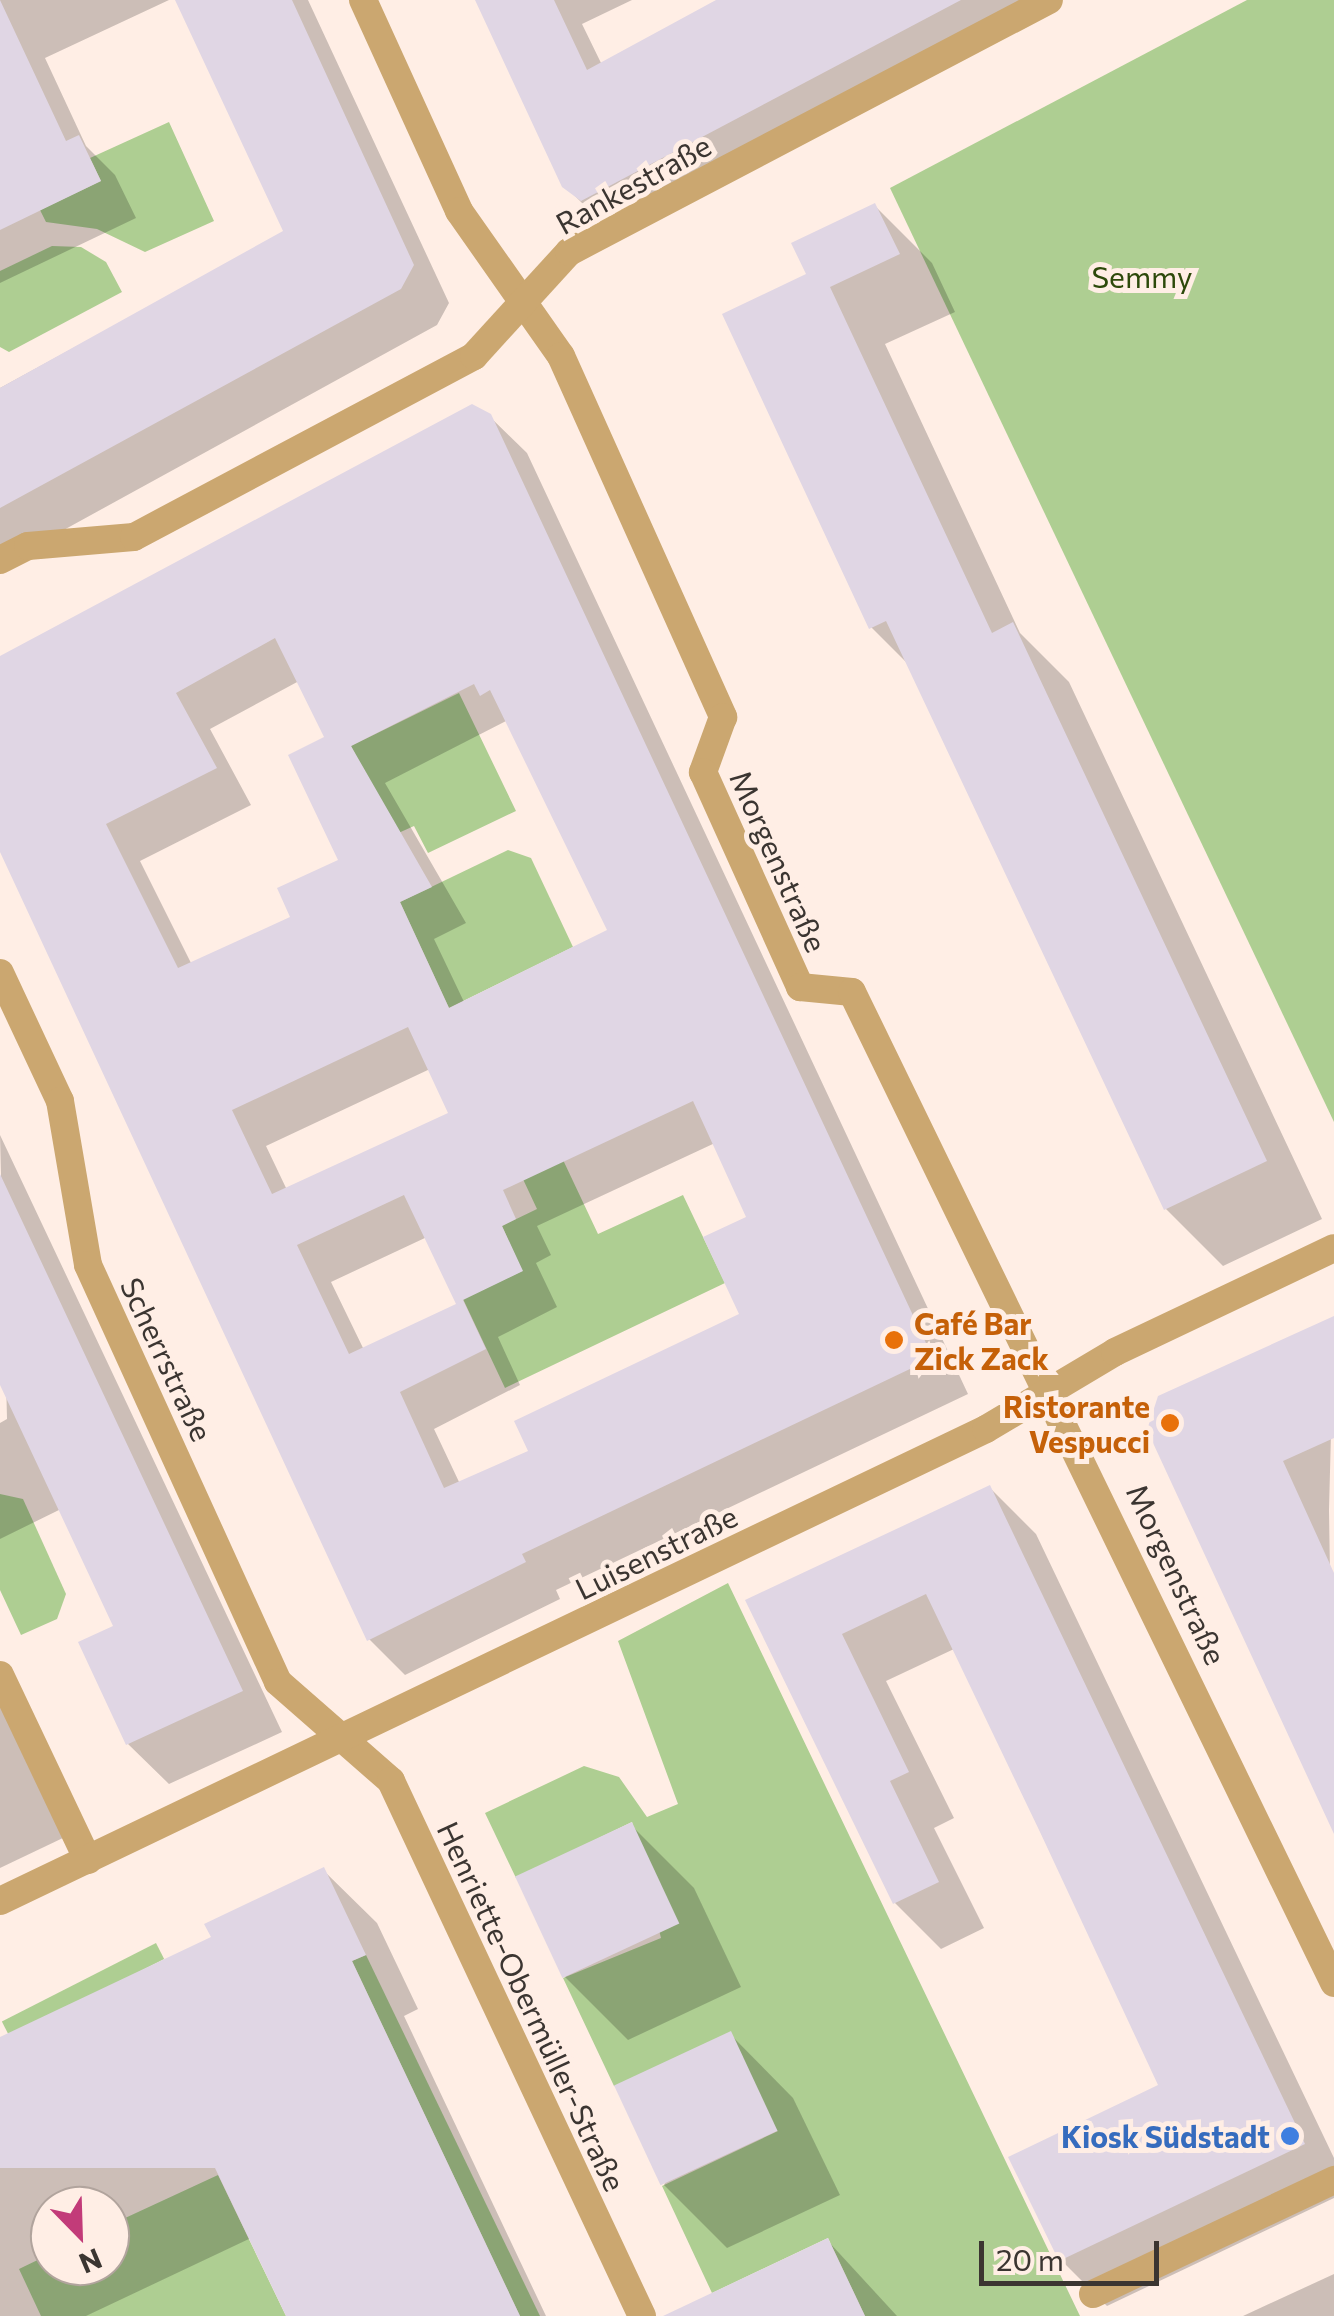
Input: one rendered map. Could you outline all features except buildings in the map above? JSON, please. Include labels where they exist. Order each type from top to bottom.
[{"type":"street","name":"Morgenstraße","points":[[363,0],[459,211],[560,356],[723,717],[702,772],[800,987],[852,992],[1054,1393],[1333,1980]]},
{"type":"street","name":"Rankestraße","points":[[0,560],[28,546],[134,537],[474,356],[569,252],[1049,0]]},
{"type":"street","name":"Scherrstraße","points":[[0,973],[60,1101],[88,1265],[278,1682],[344,1739]]},
{"type":"street","name":"Luisenstraße","points":[[0,1902],[1054,1393],[1115,1352],[1334,1248]]},
{"type":"street","points":[[0,1674],[88,1860]]},
{"type":"street","name":"Henriette-Obermüller-Straße","points":[[344,1739],[391,1781],[642,2316]]},
{"type":"street","points":[[1094,2294],[1334,2180]]},
{"type":"green space","name":"Semmy","points":[[1247,0],[1334,0],[1334,1122],[890,188]]},
{"type":"green space","points":[[169,122],[214,221],[145,252],[97,229],[46,222],[40,210],[101,181],[90,158]]},
{"type":"green space","points":[[52,246],[81,247],[106,262],[122,292],[9,352],[0,347],[0,271]]},
{"type":"green space","points":[[459,693],[516,811],[428,853],[414,826],[394,835],[351,746]]},
{"type":"green space","points":[[508,850],[531,858],[573,947],[449,1008],[400,902]]},
{"type":"green space","points":[[539,1109],[598,1234],[683,1195],[725,1283],[505,1388],[463,1299],[522,1271],[502,1226],[537,1209],[499,1128]]},
{"type":"green space","points":[[0,1494],[23,1499],[66,1594],[57,1619],[21,1635],[0,1590]]},
{"type":"green space","points":[[728,1583],[1080,2316],[865,2316],[828,2238],[712,2293],[662,2186],[778,2131],[614,2086],[563,1978],[661,1938],[632,1822],[516,1878],[485,1813],[584,1766],[619,1777],[647,1817],[678,1804],[618,1641]]},
{"type":"green space","points":[[156,1943],[164,1959],[10,2038],[2,2022]]},
{"type":"green space","points":[[366,1955],[540,2316],[520,2316],[352,1961]]},
{"type":"green space","points":[[218,2175],[286,2316],[41,2316],[19,2269],[30,2264],[30,2286],[130,2286],[130,2216]]},
{"type":"place","name":"Café Bar Zick Zack","points":[[894,1340]]},
{"type":"place","name":"Ristorante Vespucci","points":[[1170,1423]]},
{"type":"place","name":"Kiosk Südstadt","points":[[1290,2136]]}]
